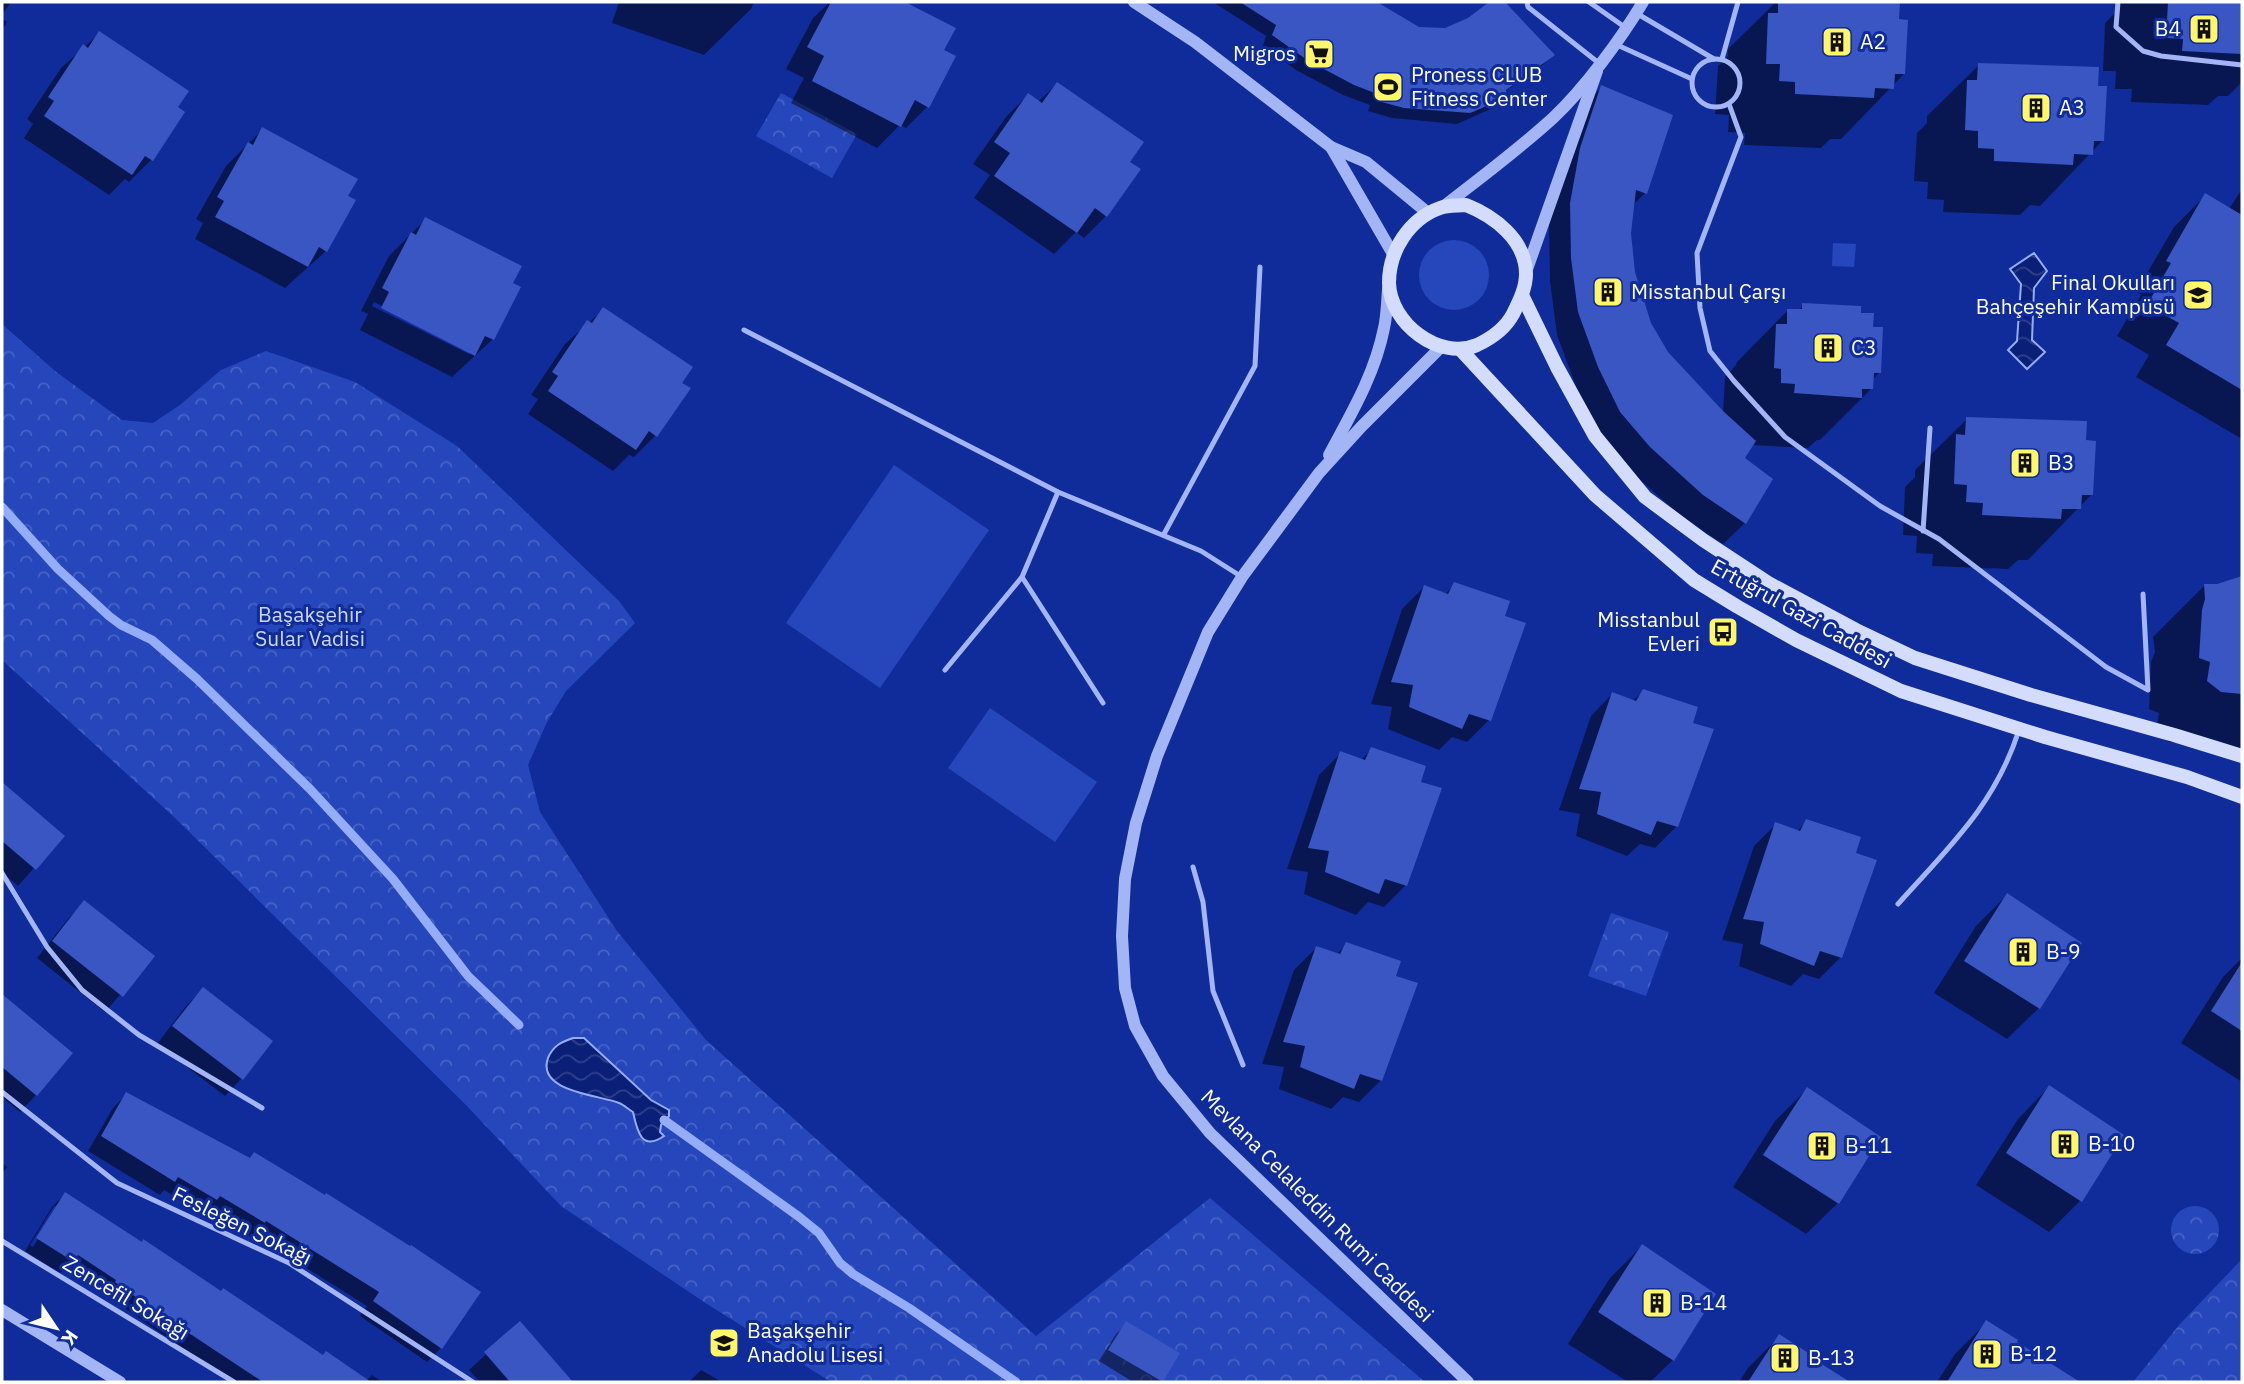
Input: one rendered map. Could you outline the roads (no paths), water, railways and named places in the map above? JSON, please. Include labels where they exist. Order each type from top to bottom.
[{"type":"main road","points":[[1466,205],[1485,213],[1504,227],[1519,247],[1526,272],[1522,295],[1510,318],[1494,336],[1474,346],[1460,349],[1441,347],[1420,337],[1408,327],[1397,308],[1389,285],[1393,254],[1406,232],[1427,213],[1443,207],[1466,205]]},
{"type":"main road","name":"Ertuğrul Gazi Caddesi","points":[[1522,295],[1595,436],[1645,497],[1703,540],[1770,584],[1856,631],[1925,661],[2242,757]]},
{"type":"main road","name":"Ertuğrul Gazi Caddesi","points":[[1460,349],[1595,495],[1694,580],[1796,640],[1901,691],[2019,729],[2187,777],[2242,797]]},
{"type":"street","points":[[1134,2],[1195,42],[1331,147],[1366,162],[1427,213]]},
{"type":"street","points":[[1443,207],[1555,115],[1600,64],[1639,7]]},
{"type":"street","points":[[1526,272],[1600,64]]},
{"type":"street","points":[[1331,147],[1393,254]]},
{"type":"street","name":"Mevlana Celaleddin Rumi Caddesi","points":[[1319,473],[1361,397],[1384,328],[1389,285]]},
{"type":"street","name":"Mevlana Celaleddin Rumi Caddesi","points":[[1441,347],[1319,473],[1242,577],[1208,632],[1157,756],[1136,824],[1125,880],[1122,936],[1125,988],[1135,1026],[1163,1076],[1210,1133],[1468,1382]]},
{"type":"street","points":[[2,1310],[120,1382]]},
{"type":"lane","points":[[1527,2],[1528,7],[1600,64]]},
{"type":"lane","points":[[1589,2],[1626,28]]},
{"type":"lane","points":[[1723,59],[1738,2]]},
{"type":"lane","points":[[2118,2],[2116,27],[2143,51],[2161,56],[2242,65]]},
{"type":"lane","points":[[1639,7],[1714,59]]},
{"type":"lane","points":[[1615,44],[1692,79]]},
{"type":"lane","points":[[1714,59],[1723,59],[1736,69],[1741,84],[1735,99],[1729,104],[1722,108],[1706,106],[1694,95],[1692,79],[1700,65],[1714,59]]},
{"type":"lane","points":[[1729,104],[1741,137],[1698,253],[1700,308],[1710,351],[1734,381],[1785,437],[1880,506],[1939,539],[2106,667],[2148,690],[2143,594]]},
{"type":"lane","points":[[1164,534],[1255,366],[1260,267]]},
{"type":"lane","points":[[744,330],[1058,492],[1201,551],[1242,577]]},
{"type":"lane","points":[[1923,531],[1930,428]]},
{"type":"lane","points":[[945,670],[1022,577],[1058,492]]},
{"type":"lane","points":[[1022,577],[1103,704]]},
{"type":"lane","points":[[1898,904],[1990,797],[2011,755],[2019,729]]},
{"type":"lane","points":[[1193,867],[1203,902],[1213,991],[1243,1065]]},
{"type":"lane","points":[[2,873],[47,947],[82,990],[139,1035],[262,1108]]},
{"type":"lane","name":"Fesleğen Sokağı","points":[[2,1092],[117,1183],[289,1263],[473,1382]]},
{"type":"lane","name":"Zencefil Sokağı","points":[[2,1241],[233,1382]]},
{"type":"water","points":[[2034,253],[2047,271],[2034,288],[2032,340],[2045,352],[2027,369],[2008,350],[2017,341],[2021,284],[2010,269]]},
{"type":"water","points":[[573,1038],[584,1038],[651,1100],[669,1110],[669,1116],[661,1125],[660,1132],[664,1136],[650,1142],[645,1140],[641,1137],[633,1112],[624,1106],[572,1090],[551,1078],[547,1069],[552,1050]]},
{"type":"waterway","points":[[2,507],[58,569],[109,616],[152,640],[197,679],[310,789],[393,879],[468,976],[519,1025]]},
{"type":"waterway","points":[[664,1120],[819,1233],[840,1263],[853,1274],[909,1308],[1016,1382]]},
{"type":"place","name":"B4","points":[[2204,29]]},
{"type":"place","name":"A2","points":[[1837,42]]},
{"type":"place","name":"Migros","points":[[1319,54]]},
{"type":"place","name":"Proness CLUB Fitness Center","points":[[1388,87]]},
{"type":"place","name":"A3","points":[[2036,108]]},
{"type":"place","name":"Misstanbul Çarşı","points":[[1608,292]]},
{"type":"place","name":"Final Okulları Bahçeşehir Kampüsü","points":[[2198,295]]},
{"type":"place","name":"C3","points":[[1828,348]]},
{"type":"place","name":"B3","points":[[2025,463]]},
{"type":"place","name":"Misstanbul Evleri","points":[[1723,632]]},
{"type":"place","name":"B-9","points":[[2023,952]]},
{"type":"place","name":"B-10","points":[[2065,1144]]},
{"type":"place","name":"B-11","points":[[1822,1146]]},
{"type":"place","name":"B-14","points":[[1657,1303]]},
{"type":"place","name":"Başakşehir Anadolu Lisesi","points":[[724,1343]]},
{"type":"place","name":"B-12","points":[[1987,1354]]},
{"type":"place","name":"B-13","points":[[1785,1358]]},
{"type":"park label","name":"Başakşehir Sular Vadisi","points":[[310,627]]}]
